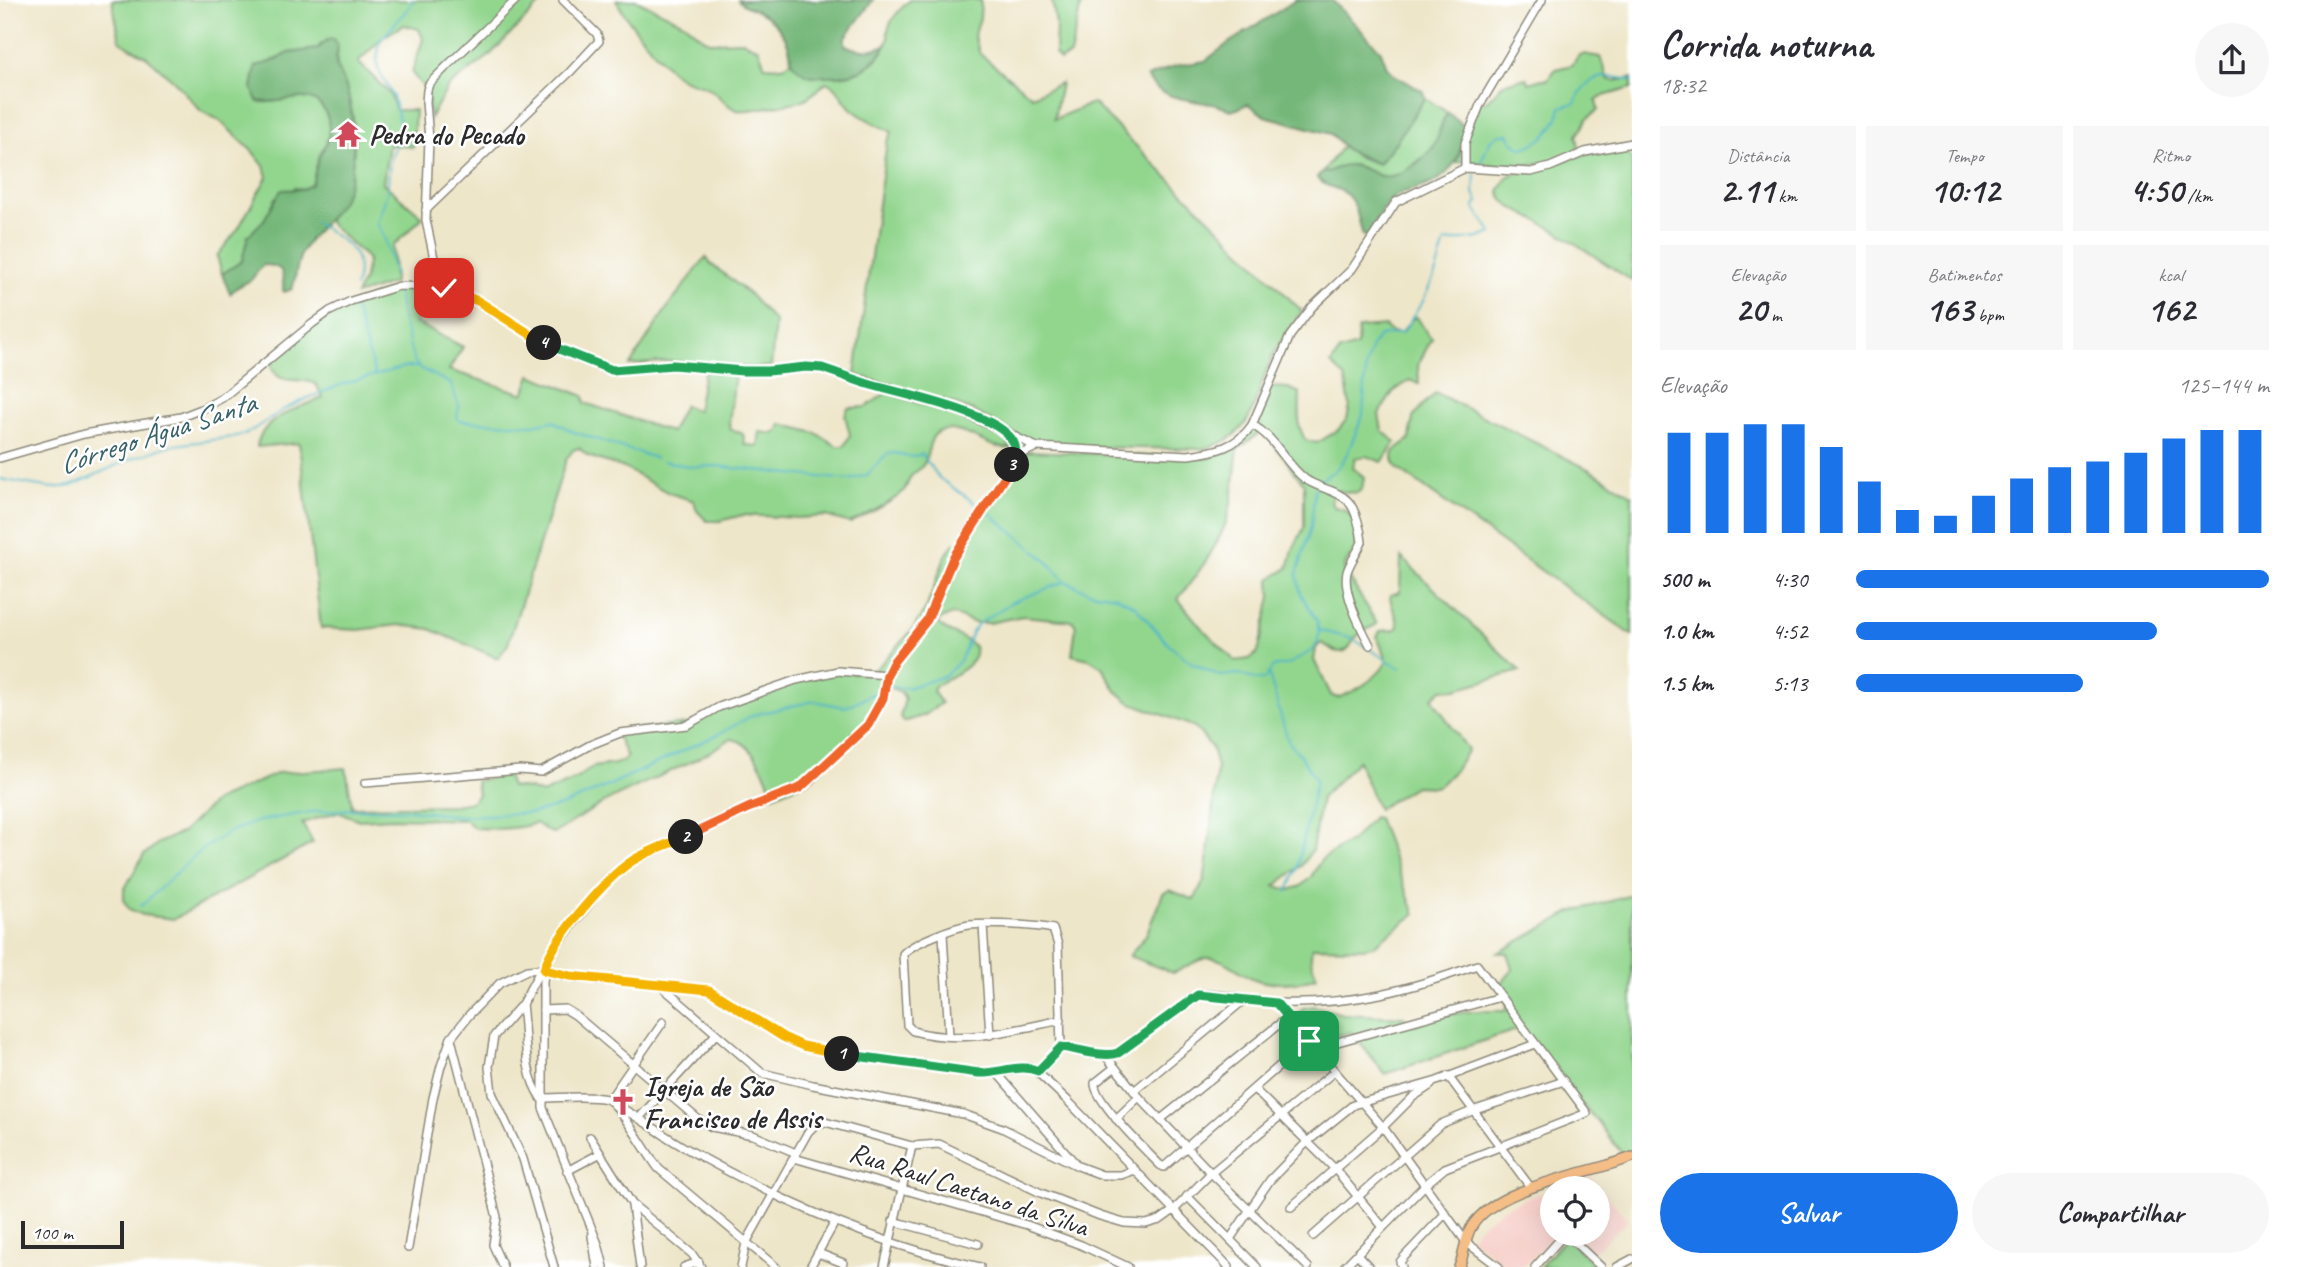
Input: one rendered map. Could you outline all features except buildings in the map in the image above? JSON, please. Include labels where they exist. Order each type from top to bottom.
[{"type":"main road","points":[[1459,1267],[1472,1225],[1502,1200],[1531,1188],[1632,1157]]},
{"type":"street","points":[[440,287],[426,210],[429,139],[425,97],[429,84],[516,0]]},
{"type":"street","points":[[426,210],[486,155],[597,44],[597,34],[563,0]]},
{"type":"street","points":[[1465,168],[1465,143],[1480,105],[1542,0]]},
{"type":"street","points":[[0,458],[84,434],[188,415],[222,398],[312,324],[336,308],[399,286],[440,287],[478,301],[553,348],[612,370],[673,365],[751,371],[822,368],[951,407],[1037,447],[1188,455],[1205,453],[1231,445],[1246,433],[1252,425],[1290,336],[1312,307],[1352,269],[1393,204],[1465,168],[1538,170],[1585,152],[1632,143]]},
{"type":"street","points":[[1252,425],[1272,439],[1287,461],[1307,480],[1345,498],[1351,505],[1362,542],[1347,572],[1348,586],[1361,629],[1370,645]]},
{"type":"street","points":[[1008,434],[1015,447],[1015,461]]},
{"type":"street","points":[[554,1267],[523,1159],[496,1103],[490,1083],[488,1067],[494,1036],[523,1004],[552,951],[568,929],[605,884],[628,863],[748,808],[794,791],[811,780],[868,725],[883,698],[887,675],[898,655],[927,620],[953,558],[1021,453],[1037,447]]},
{"type":"street","points":[[365,783],[520,770],[541,772],[609,737],[646,729],[687,725],[719,707],[789,682],[838,671],[887,675]]},
{"type":"street","points":[[983,925],[990,1035]]},
{"type":"street","points":[[1038,1071],[1061,1047],[1061,1020],[1059,946],[1055,932],[1050,928],[983,925],[960,927],[913,946],[904,954],[909,1028],[918,1033],[949,1036],[990,1035],[1061,1020]]},
{"type":"street","points":[[943,934],[949,1036]]},
{"type":"street","points":[[1061,1047],[1112,1055],[1124,1050],[1198,995],[1276,1003],[1320,1002],[1394,993],[1477,965],[1587,1113],[1445,1168],[1344,1267]]},
{"type":"street","points":[[408,1248],[433,1098],[440,1066],[451,1038],[500,983],[527,970],[543,970],[570,976],[709,990],[783,1037],[803,1046],[953,1070],[996,1073],[1029,1068],[1038,1071],[1226,1266]]},
{"type":"street","points":[[543,970],[541,1098],[546,1118],[600,1250],[604,1267]]},
{"type":"street","points":[[659,985],[762,1073],[813,1086],[963,1114],[1002,1128],[1102,1175],[1121,1175],[1135,1170]]},
{"type":"street","points":[[1316,1048],[1500,997]]},
{"type":"street","points":[[1116,1119],[1137,1094],[1244,1000]]},
{"type":"street","points":[[1276,1003],[1404,1154],[1466,1242],[1499,1267]]},
{"type":"street","points":[[523,1004],[528,1061],[534,1086],[541,1098]]},
{"type":"street","name":"Rua Raul Caetano da Silva","points":[[543,1010],[565,1009],[588,1025],[706,1124],[753,1135],[795,1155],[1027,1225],[1081,1245],[1128,1267]]},
{"type":"street","points":[[1161,1119],[1288,1017]]},
{"type":"street","points":[[608,1100],[663,1022]]},
{"type":"street","points":[[639,1118],[716,1034]]},
{"type":"street","points":[[451,1038],[497,1217],[493,1245],[503,1267]]},
{"type":"street","points":[[1114,1068],[1095,1083],[1096,1093],[1116,1119],[1162,1167],[1168,1165],[1309,1041]]},
{"type":"street","points":[[1230,1239],[1270,1180],[1307,1142],[1350,1107],[1437,1081],[1535,1044]]},
{"type":"street","points":[[1105,1055],[1137,1094],[1212,1173],[1308,1267]]},
{"type":"street","points":[[741,1267],[746,1243],[795,1155],[815,1125],[825,1122],[912,1146],[939,1144],[1041,1193],[1124,1223],[1137,1225],[1155,1222],[1174,1210],[1212,1173],[1335,1071]]},
{"type":"street","points":[[996,1073],[1078,1166]]},
{"type":"street","points":[[1448,1076],[1531,1188]]},
{"type":"street","points":[[1291,1207],[1413,1097],[1437,1081]]},
{"type":"street","points":[[1313,1236],[1435,1128],[1472,1111],[1564,1081]]},
{"type":"street","points":[[1254,1088],[1335,1169],[1383,1227]]},
{"type":"street","points":[[541,1098],[608,1100],[681,1146],[774,1195],[888,1243],[979,1267]]},
{"type":"street","points":[[619,1107],[648,1156],[659,1169],[776,1267]]},
{"type":"street","points":[[590,1136],[632,1204],[700,1265]]},
{"type":"street","points":[[884,1267],[912,1146]]},
{"type":"street","points":[[567,1171],[599,1154]]},
{"type":"street","points":[[1187,1196],[1257,1267]]},
{"type":"street","points":[[632,1204],[640,1267]]},
{"type":"street","points":[[1402,1267],[1402,1260],[1445,1214]]},
{"type":"street","points":[[894,1221],[978,1244]]},
{"type":"street","points":[[810,1267],[835,1222]]},
{"type":"street","points":[[592,1235],[597,1267]]},
{"type":"street","points":[[1535,1267],[1563,1236],[1567,1235],[1601,1267]]},
{"type":"street","points":[[818,1252],[843,1263]]},
{"type":"street","points":[[1357,1254],[1368,1267]]},
{"type":"street","points":[[1617,1267],[1632,1259]]},
{"type":"street","points":[[684,1267],[700,1265]]},
{"type":"shaded area","points":[[1540,1193],[1540,1246],[1544,1246],[1523,1267],[1508,1267],[1470,1238],[1476,1229],[1503,1209]]},
{"type":"shaded area","points":[[1610,1200],[1628,1220],[1610,1236]]},
{"type":"shaded area","points":[[1585,1246],[1600,1246],[1592,1253]]},
{"type":"green space","points":[[112,0],[544,0],[489,56],[448,87],[430,118],[427,92],[412,73],[423,39],[419,29],[404,25],[383,37],[358,62],[390,94],[396,110],[415,110],[413,147],[389,145],[383,183],[423,217],[393,246],[394,283],[356,295],[364,279],[368,259],[327,221],[348,183],[354,153],[354,122],[337,64],[338,52],[331,38],[317,49],[289,53],[271,62],[258,102],[301,98],[313,100],[323,107],[328,118],[327,140],[312,184],[303,189],[295,188],[276,198],[264,220],[248,236],[242,261],[222,274],[217,256],[238,229],[267,177],[264,166],[219,120],[201,111],[175,82],[147,57],[120,41]]},
{"type":"green space","points":[[616,0],[637,0],[684,23],[704,39],[713,42],[743,41],[758,48],[765,66],[783,67],[791,61],[808,74],[839,76],[856,72],[878,58],[888,40],[891,22],[910,0],[981,0],[980,18],[974,36],[980,54],[1032,96],[1061,83],[1054,119],[1093,103],[1302,311],[1273,355],[1249,417],[1242,428],[1219,444],[1201,449],[1079,447],[1035,442],[944,400],[855,375],[887,142],[892,132],[857,113],[834,87],[826,82],[811,96],[800,101],[737,110],[708,88],[674,73],[646,42]]},
{"type":"green space","points":[[738,0],[873,0],[845,38],[845,45],[866,50],[886,45],[875,61],[861,70],[844,75],[810,76],[791,61],[785,38],[776,25]]},
{"type":"green space","points":[[1052,0],[1082,0],[1070,55],[1060,60],[1055,54],[1056,24]]},
{"type":"green space","points":[[1296,0],[1332,0],[1381,51],[1387,67],[1396,76],[1423,91],[1425,98],[1378,164],[1347,150],[1331,134],[1265,116],[1248,104],[1233,110],[1175,97],[1159,90],[1147,77],[1175,66],[1205,61]]},
{"type":"green space","points":[[329,39],[333,39],[337,45],[336,64],[346,86],[352,115],[353,159],[344,197],[304,248],[292,289],[283,291],[282,272],[276,267],[263,265],[251,280],[230,294],[222,274],[242,261],[248,236],[264,220],[281,190],[303,189],[312,184],[329,130],[327,116],[315,101],[301,98],[257,101],[252,88],[256,66],[289,53],[317,49]]},
{"type":"green space","points":[[1579,55],[1600,57],[1608,79],[1613,81],[1632,78],[1632,88],[1600,97],[1596,101],[1598,110],[1587,119],[1577,136],[1579,148],[1567,155],[1532,164],[1496,165],[1466,161],[1456,163],[1478,104],[1488,100],[1504,83],[1527,78],[1529,83],[1547,80],[1556,69],[1572,65]]},
{"type":"green space","points":[[1425,98],[1448,113],[1434,146],[1415,164],[1402,173],[1389,177],[1353,165],[1323,171],[1343,146],[1356,156],[1378,164]]},
{"type":"green space","points":[[1448,113],[1468,129],[1455,162],[1437,181],[1392,199],[1381,211],[1368,236],[1363,236],[1350,198],[1317,177],[1323,171],[1347,165],[1378,175],[1399,174],[1430,151]]},
{"type":"green space","points":[[1614,147],[1624,149],[1632,159],[1632,281],[1555,230],[1511,207],[1502,199],[1499,191],[1507,177],[1513,174]]},
{"type":"green space","points":[[706,257],[748,293],[775,322],[771,366],[752,368],[672,361],[630,365],[665,311]]},
{"type":"green space","points":[[417,287],[416,323],[463,347],[449,370],[524,394],[531,375],[584,396],[585,403],[671,432],[684,405],[697,411],[704,371],[735,373],[729,423],[730,429],[743,434],[745,445],[758,446],[760,432],[774,434],[781,424],[816,433],[837,446],[844,446],[850,435],[845,415],[848,408],[866,407],[887,392],[971,421],[1005,438],[1011,449],[995,446],[959,431],[943,430],[933,436],[924,464],[912,475],[905,489],[896,498],[850,523],[826,516],[798,518],[743,515],[720,521],[707,521],[697,511],[694,501],[669,493],[624,468],[588,456],[579,448],[573,450],[566,460],[508,644],[498,658],[430,629],[399,625],[358,630],[321,628],[299,443],[257,447],[265,428],[273,421],[323,398],[316,384],[279,377],[271,366],[286,348],[338,311],[384,292]]},
{"type":"green space","points":[[1417,317],[1432,338],[1418,365],[1419,384],[1410,380],[1393,392],[1379,414],[1382,431],[1396,442],[1382,462],[1366,456],[1355,458],[1353,468],[1364,477],[1362,489],[1357,493],[1338,491],[1331,501],[1334,507],[1344,509],[1353,522],[1356,544],[1344,569],[1377,624],[1359,634],[1344,651],[1335,651],[1321,643],[1316,648],[1314,660],[1331,695],[1337,698],[1358,688],[1379,673],[1387,660],[1377,637],[1380,631],[1398,627],[1390,595],[1400,592],[1401,557],[1520,671],[1456,689],[1441,690],[1432,698],[1468,750],[1454,771],[1440,785],[1415,786],[1378,809],[1358,761],[1321,798],[1312,850],[1301,866],[1275,886],[1289,890],[1301,886],[1311,877],[1321,860],[1355,838],[1373,817],[1378,818],[1415,914],[1373,946],[1313,947],[1311,958],[1317,976],[1294,982],[1259,981],[1213,958],[1198,961],[1173,973],[1129,956],[1146,935],[1163,893],[1170,890],[1194,900],[1204,881],[1217,767],[1212,748],[1195,727],[1129,702],[1116,691],[1102,667],[1089,659],[1072,655],[1076,627],[1073,621],[1023,616],[975,623],[952,614],[937,621],[948,631],[971,643],[975,649],[968,665],[935,687],[933,691],[941,703],[925,715],[904,722],[900,717],[905,699],[901,692],[886,686],[873,719],[809,781],[773,796],[763,770],[752,753],[746,746],[730,739],[699,758],[616,796],[554,833],[536,823],[513,828],[474,828],[466,820],[359,820],[342,813],[334,813],[302,823],[313,843],[174,919],[143,915],[129,909],[124,901],[124,890],[143,856],[158,843],[183,832],[215,801],[278,773],[346,768],[352,807],[454,805],[471,802],[478,795],[476,781],[507,776],[511,787],[542,794],[572,781],[593,767],[623,761],[627,757],[615,731],[688,724],[724,707],[793,682],[841,672],[872,673],[910,633],[926,609],[945,557],[954,543],[964,544],[1028,451],[1208,458],[1233,446],[1248,431],[1269,387],[1288,388],[1300,393],[1299,426],[1305,440],[1317,443],[1338,430],[1347,419],[1350,406],[1345,377],[1331,364],[1340,351],[1357,346],[1360,328],[1385,326],[1391,332],[1401,333],[1412,319]],"holes":[[[1263,430],[1304,484],[1304,528],[1294,547],[1288,568],[1270,579],[1271,597],[1258,652],[1249,659],[1235,661],[1199,625],[1178,599],[1198,573],[1221,535],[1232,497],[1238,449]]]},
{"type":"green space","points":[[1436,393],[1588,469],[1632,495],[1632,635],[1397,468],[1394,453],[1410,439],[1413,418]]},
{"type":"green space","points":[[1632,895],[1632,1151],[1623,1155],[1597,1121],[1516,1030],[1385,1074],[1351,1032],[1313,1042],[1293,1020],[1303,1008],[1314,1006],[1343,1014],[1403,1017],[1414,1025],[1440,1016],[1473,1011],[1505,1011],[1507,1004],[1502,983],[1513,969],[1508,953],[1498,953],[1571,912]]},
{"type":"green space","points":[[1558,1246],[1575,1246],[1592,1263],[1589,1267],[1540,1267]]},
{"type":"waterway","points":[[395,275],[385,239],[377,223],[387,193],[390,162],[400,133],[400,124],[393,96],[378,69],[377,59],[380,41],[413,0]]},
{"type":"waterway","name":"Córrego Água Santa","points":[[1481,161],[1491,140],[1499,134],[1508,134],[1513,142],[1522,148],[1536,143],[1552,127],[1561,107],[1575,103],[1591,81],[1605,77],[1632,80]]},
{"type":"waterway","name":"Córrego Água Santa","points":[[1318,482],[1337,469],[1347,454],[1363,415],[1366,364],[1373,344],[1380,336],[1403,332],[1423,301],[1445,242],[1479,238],[1492,233],[1474,207],[1478,202],[1474,193],[1475,173]]},
{"type":"waterway","points":[[315,222],[343,241],[355,255],[358,263],[355,287]]},
{"type":"waterway","points":[[397,288],[403,322],[414,361],[418,366]]},
{"type":"waterway","points":[[354,305],[375,375]]},
{"type":"waterway","name":"Córrego Água Santa","points":[[0,479],[51,488],[71,486],[128,460],[168,446],[248,433],[281,411],[308,398],[343,384],[405,367],[418,367],[451,384],[459,406],[457,418],[460,421],[533,425],[553,421],[574,432],[655,458]]},
{"type":"waterway","name":"Córrego Água Santa","points":[[663,461],[693,467],[715,466],[849,480],[867,475],[887,454],[913,457],[922,454],[939,478],[981,507]]},
{"type":"waterway","name":"Córrego Água Santa","points":[[986,510],[1046,560],[1065,581],[1089,592],[1116,596],[1135,606],[1170,646],[1192,663],[1220,676],[1239,674],[1264,680],[1273,667],[1289,664],[1313,650],[1317,644],[1317,621],[1301,594],[1297,574],[1311,527],[1315,487]]},
{"type":"waterway","points":[[889,687],[907,688],[945,676],[960,661],[978,624],[1012,602],[1064,582]]},
{"type":"waterway","points":[[1319,630],[1353,639],[1400,668]]},
{"type":"waterway","points":[[1269,675],[1288,741],[1316,780],[1297,870],[1287,892]]},
{"type":"waterway","points":[[141,906],[200,851],[229,832],[259,821],[311,812],[355,809],[408,810],[460,816],[534,813],[564,805],[612,784],[717,735],[753,715],[814,701],[845,707],[879,691]]},
{"type":"place","name":"Pedra do Pecado","points":[[348,134]]},
{"type":"place","name":"Igreja de São Francisco de Assis","points":[[623,1102]]},
{"type":"route","points":[[444,288],[478,301],[553,348],[612,370],[673,365],[743,371],[822,368],[970,415],[1008,434],[1016,450],[1015,461],[953,558],[927,620],[894,661],[887,675],[883,698],[868,725],[800,788],[649,852],[620,870],[605,884],[552,951],[544,970],[570,976],[706,989],[783,1037],[803,1046],[852,1056],[979,1073],[1029,1068],[1038,1071],[1061,1047],[1105,1055],[1118,1053],[1198,995],[1276,1003],[1309,1041]]}]
